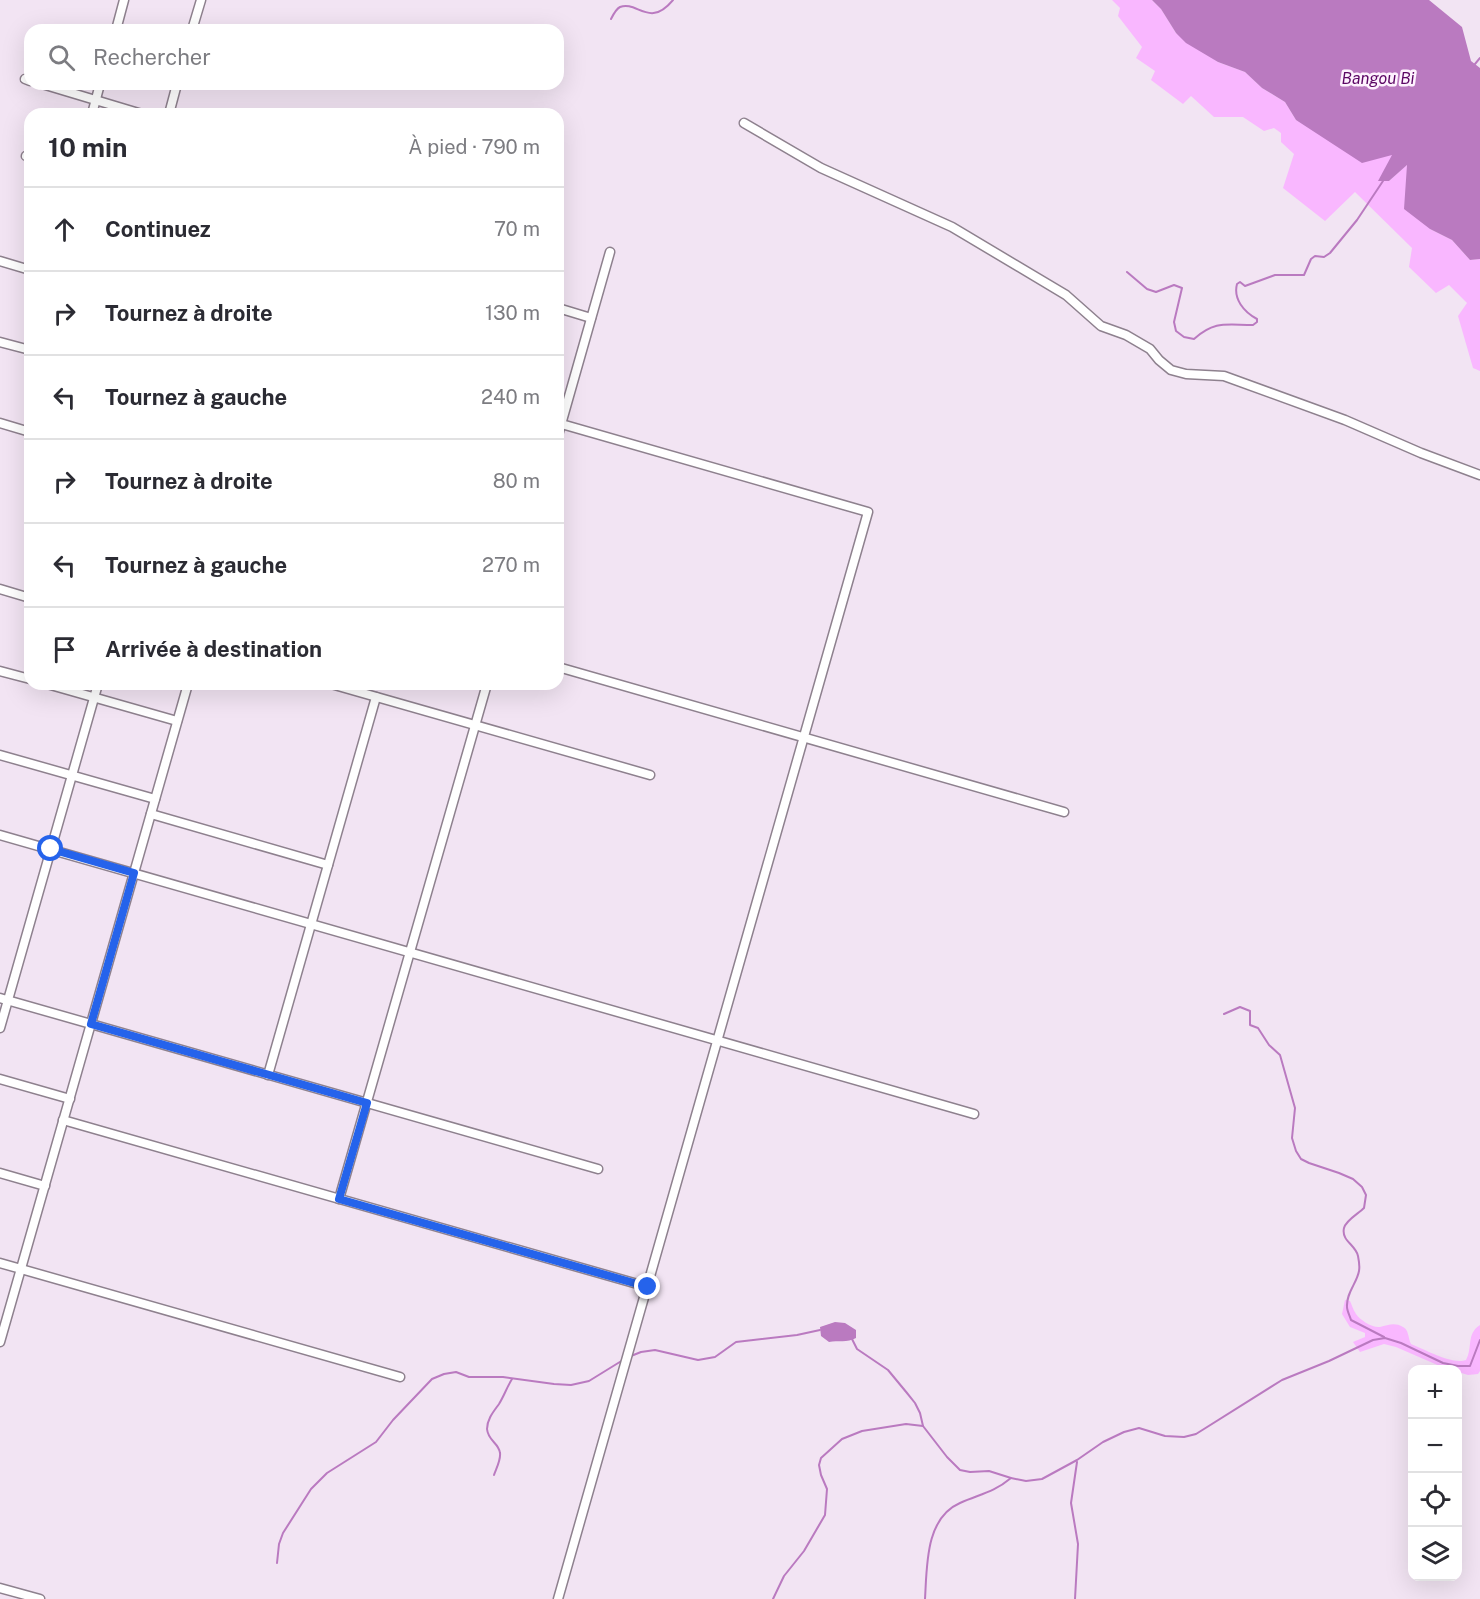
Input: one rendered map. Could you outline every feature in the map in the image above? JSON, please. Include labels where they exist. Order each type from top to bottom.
[{"type":"street","points":[[118,24],[124,0]]},
{"type":"street","points":[[194,24],[201,0]]},
{"type":"street","points":[[62,90],[122,108]]},
{"type":"street","points":[[94,108],[98,90]]},
{"type":"street","points":[[171,108],[175,90]]},
{"type":"street","points":[[744,123],[821,168],[952,227],[1066,295],[1101,326],[1126,335],[1150,349],[1171,370],[1186,374],[1224,376],[1345,420],[1421,453],[1480,475]]},
{"type":"street","points":[[564,409],[610,252]]},
{"type":"street","points":[[0,261],[24,268]]},
{"type":"street","points":[[564,310],[591,318]]},
{"type":"street","points":[[0,342],[24,348]]},
{"type":"street","points":[[0,423],[24,430]]},
{"type":"street","points":[[558,1599],[868,512],[564,424]]},
{"type":"street","points":[[0,589],[24,596]]},
{"type":"street","points":[[564,669],[1064,812]]},
{"type":"street","points":[[0,671],[24,677]]},
{"type":"street","points":[[67,690],[177,721]]},
{"type":"street","points":[[0,1028],[4,999],[51,849],[96,690]]},
{"type":"street","points":[[0,1342],[186,690]]},
{"type":"street","points":[[352,690],[650,775]]},
{"type":"street","points":[[339,1199],[485,690]]},
{"type":"street","points":[[268,1075],[376,697]]},
{"type":"street","points":[[0,755],[155,800]]},
{"type":"street","points":[[151,814],[328,864]]},
{"type":"street","points":[[0,835],[974,1114]]},
{"type":"street","points":[[4,999],[598,1169]]},
{"type":"street","points":[[0,1079],[69,1099]]},
{"type":"street","points":[[63,1120],[648,1287]]},
{"type":"street","points":[[0,1173],[45,1186]]},
{"type":"street","points":[[0,1263],[400,1377]]},
{"type":"street","points":[[0,1588],[40,1599]]},
{"type":"shaded area","points":[[1112,0],[1152,0],[1161,9],[1176,33],[1218,62],[1245,72],[1262,88],[1285,102],[1296,120],[1393,155],[1379,180],[1389,181],[1408,164],[1430,229],[1452,240],[1470,260],[1480,259],[1480,371],[1473,368],[1458,316],[1467,303],[1449,285],[1436,293],[1409,267],[1412,248],[1355,192],[1325,221],[1283,188],[1294,154],[1281,142],[1281,133],[1274,128],[1264,131],[1243,117],[1214,117],[1191,96],[1183,104],[1151,80],[1155,71],[1136,58],[1142,47],[1118,16],[1120,8]]},
{"type":"shaded area","points":[[1345,1300],[1350,1301],[1356,1314],[1366,1323],[1377,1327],[1400,1325],[1405,1328],[1411,1344],[1438,1356],[1460,1361],[1466,1360],[1473,1332],[1480,1325],[1480,1371],[1478,1374],[1468,1375],[1462,1373],[1462,1365],[1437,1365],[1384,1344],[1360,1352],[1353,1342],[1365,1337],[1365,1333],[1350,1327],[1342,1314]]},
{"type":"water","name":"Bangou Bi","points":[[1152,0],[1429,0],[1462,27],[1471,61],[1480,68],[1480,259],[1470,260],[1452,240],[1430,229],[1404,209],[1407,165],[1389,181],[1378,181],[1392,155],[1362,163],[1296,120],[1285,102],[1262,88],[1245,72],[1218,62],[1186,43]]},
{"type":"water","points":[[835,1322],[845,1323],[856,1330],[856,1338],[829,1342],[821,1336],[820,1327]]},
{"type":"waterway","points":[[611,19],[620,7],[632,7],[650,13],[665,8],[673,0]]},
{"type":"waterway","points":[[1475,64],[1480,58]]},
{"type":"waterway","points":[[1127,272],[1147,289],[1156,292],[1174,285],[1182,288],[1174,322],[1176,331],[1184,337],[1194,339],[1215,326],[1253,325],[1257,319],[1248,313],[1238,300],[1237,284],[1240,282],[1245,286],[1275,275],[1304,275],[1311,259],[1315,256],[1324,257],[1330,253],[1357,220],[1383,181]]},
{"type":"waterway","points":[[1224,1014],[1240,1007],[1250,1011],[1250,1025],[1258,1028],[1269,1045],[1280,1055],[1295,1108],[1292,1138],[1301,1159],[1353,1179],[1362,1187],[1366,1195],[1364,1208],[1344,1228],[1347,1240],[1357,1252],[1359,1265],[1358,1275],[1348,1297],[1347,1309],[1351,1320],[1384,1337]]},
{"type":"waterway","points":[[631,1356],[655,1350],[698,1360],[715,1357],[736,1342],[820,1330]]},
{"type":"waterway","points":[[851,1337],[857,1349],[888,1370],[907,1393],[920,1413],[923,1426],[960,1470],[989,1471],[1026,1481],[1042,1479],[1124,1432],[1139,1428],[1165,1436],[1184,1437],[1196,1434],[1282,1380],[1373,1340],[1385,1338],[1443,1363],[1458,1366],[1470,1366],[1480,1340]]},
{"type":"waterway","points":[[277,1563],[283,1533],[311,1489],[327,1473],[376,1442],[393,1420],[432,1379],[456,1372],[469,1377],[503,1377],[571,1385],[589,1381],[623,1360]]},
{"type":"waterway","points":[[494,1475],[500,1453],[489,1436],[487,1425],[512,1379]]},
{"type":"waterway","points":[[773,1599],[784,1576],[804,1551],[825,1515],[827,1489],[819,1465],[821,1458],[842,1439],[862,1431],[906,1424],[923,1426]]},
{"type":"waterway","points":[[1075,1599],[1078,1544],[1071,1503],[1077,1462]]},
{"type":"waterway","points":[[925,1599],[930,1545],[940,1520],[960,1503],[992,1490],[1011,1478]]},
{"type":"route","points":[[51,849],[134,873],[91,1024],[367,1103],[339,1199],[648,1287]]}]
